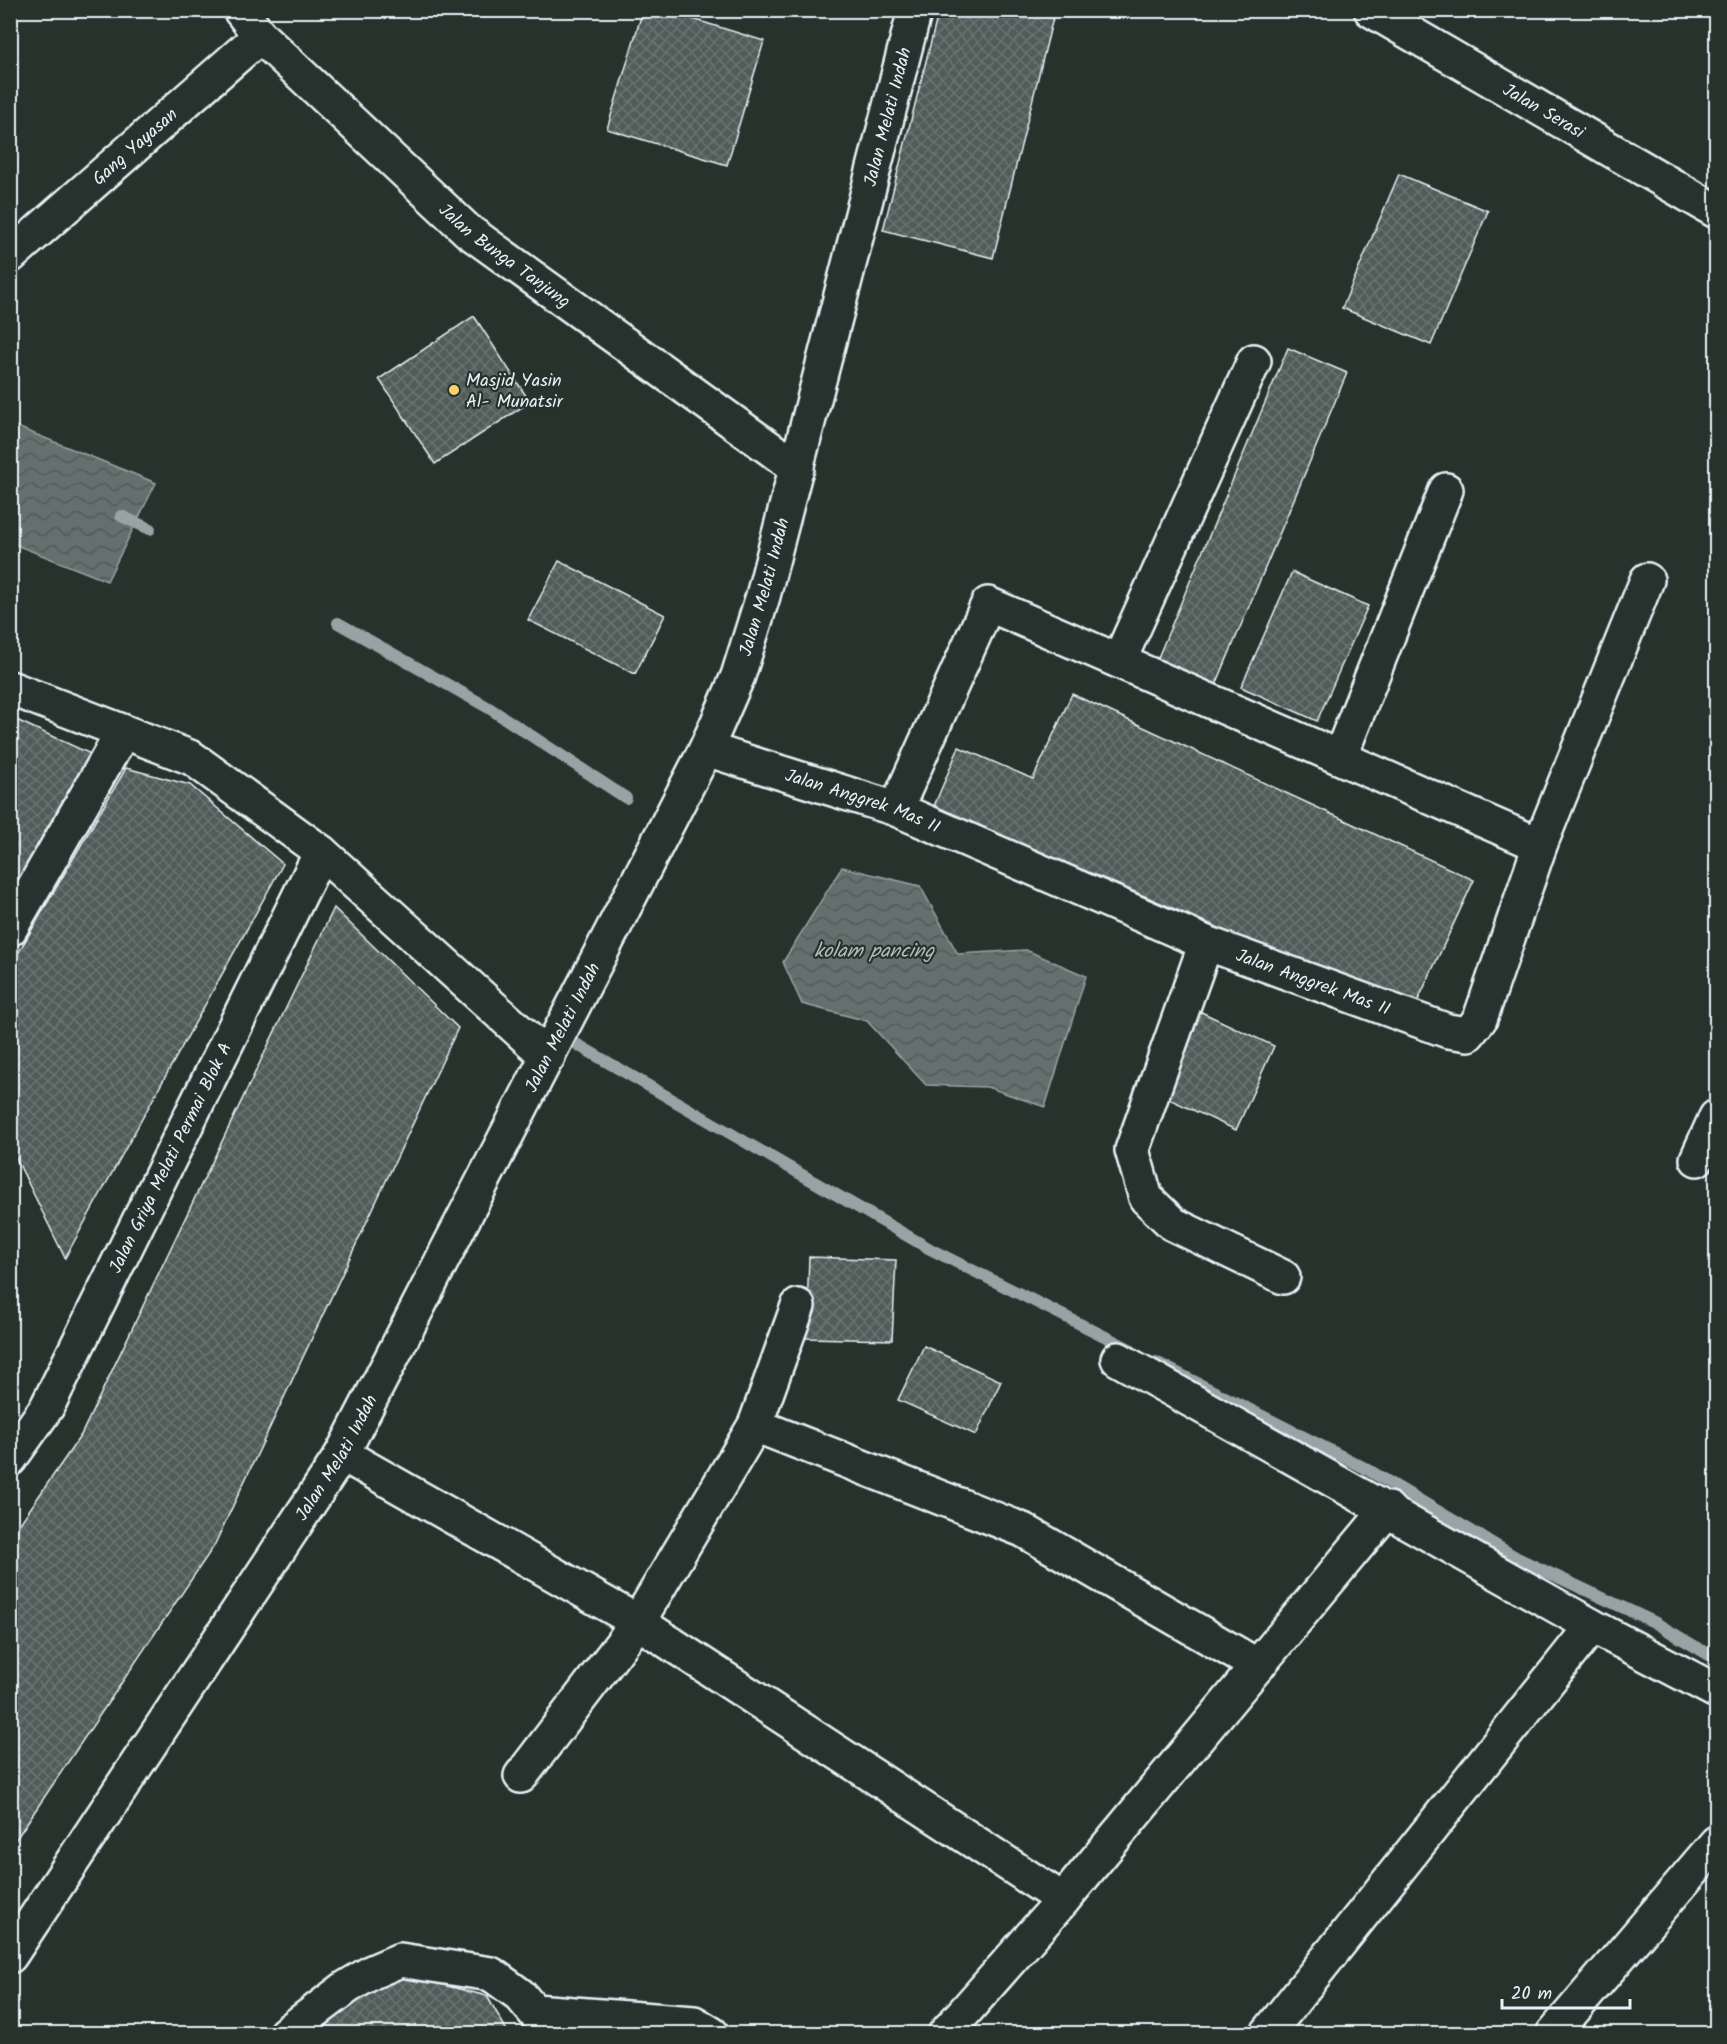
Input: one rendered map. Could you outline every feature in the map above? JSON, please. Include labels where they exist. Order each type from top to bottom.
[{"type":"street","name":"Jalan Bunga Tanjung","points":[[240,10],[260,36],[468,231],[797,468]]},
{"type":"street","name":"Jalan Melati Indah","points":[[10,1956],[342,1454],[706,748],[738,676],[797,468],[915,10]]},
{"type":"street","name":"Jalan Serasi","points":[[1371,10],[1716,211]]},
{"type":"street","name":"Gang Yayasan","points":[[10,256],[260,36]]},
{"type":"street","points":[[1119,661],[1254,361]]},
{"type":"street","points":[[1340,757],[1446,490]]},
{"type":"street","name":"Jalan Anggrek Mas II","points":[[706,748],[896,808],[1206,943],[1448,1031],[1468,1034],[1480,1020],[1540,844],[1647,580]]},
{"type":"street","points":[[896,808],[988,604],[1540,844]]},
{"type":"street","points":[[10,688],[192,758],[321,852],[548,1057]]},
{"type":"street","points":[[10,929],[123,732]]},
{"type":"street","name":"Jalan Griya Melati Permai Blok A","points":[[10,1459],[47,1407],[321,852]]},
{"type":"street","points":[[1206,943],[1132,1150],[1146,1198],[1173,1224],[1283,1277]]},
{"type":"street","points":[[1697,1159],[1716,1117]]},
{"type":"street","points":[[521,1776],[638,1622],[755,1425],[798,1306]]},
{"type":"street","points":[[1118,1359],[1388,1509],[1592,1626],[1716,1691]]},
{"type":"street","points":[[755,1425],[1023,1530],[1258,1666]]},
{"type":"street","points":[[342,1454],[638,1622],[1064,1900]]},
{"type":"street","points":[[945,2034],[1064,1900],[1388,1509]]},
{"type":"street","points":[[1267,2034],[1592,1626]]},
{"type":"street","points":[[1554,2034],[1715,1847]]},
{"type":"street","points":[[285,2034],[347,1987],[372,1971],[400,1960],[491,1974],[520,1995],[543,2022],[694,2023],[712,2034]]},
{"type":"water","points":[[10,424],[156,483],[107,581],[11,543]]},
{"type":"water","name":"kolam pancing","points":[[842,867],[920,886],[958,954],[1026,950],[1086,976],[1045,1107],[987,1087],[926,1085],[867,1021],[802,1004],[783,962]]},
{"type":"building","points":[[643,10],[664,10],[764,41],[727,165],[607,129]]},
{"type":"building","points":[[939,10],[1055,10],[993,258],[883,230]]},
{"type":"building","points":[[1399,174],[1488,211],[1431,345],[1342,308]]},
{"type":"building","name":"Masjid Yasin Al- Munatsir","points":[[474,316],[530,402],[435,464],[379,379]]},
{"type":"building","points":[[1288,348],[1347,373],[1213,692],[1154,667]]},
{"type":"building","points":[[559,561],[665,615],[635,674],[528,620]]},
{"type":"building","points":[[1292,572],[1368,606],[1317,721],[1241,687]]},
{"type":"building","points":[[1072,694],[1474,880],[1413,1011],[934,806],[959,747],[1033,779]]},
{"type":"building","points":[[10,717],[93,755],[10,905]]},
{"type":"building","points":[[126,768],[190,785],[283,864],[65,1258],[10,1146],[10,967]]},
{"type":"building","points":[[334,908],[458,1028],[214,1546],[10,1848],[10,1538],[81,1435]]},
{"type":"building","points":[[1197,1010],[1274,1046],[1236,1130],[1158,1094]]},
{"type":"building","points":[[809,1257],[896,1260],[892,1340],[806,1338]]},
{"type":"building","points":[[924,1346],[1001,1381],[976,1435],[898,1400]]},
{"type":"building","points":[[392,1972],[487,1996],[509,2034],[310,2034]]},
{"type":"waterway","points":[[121,516],[150,529]]},
{"type":"waterway","points":[[338,623],[489,708],[626,798]]},
{"type":"waterway","points":[[578,1045],[930,1249],[1130,1349]]},
{"type":"waterway","points":[[1156,1362],[1365,1468],[1517,1558],[1654,1622],[1716,1659]]},
{"type":"place","name":"Masjid Yasin Al- Munatsir","points":[[454,390]]}]
